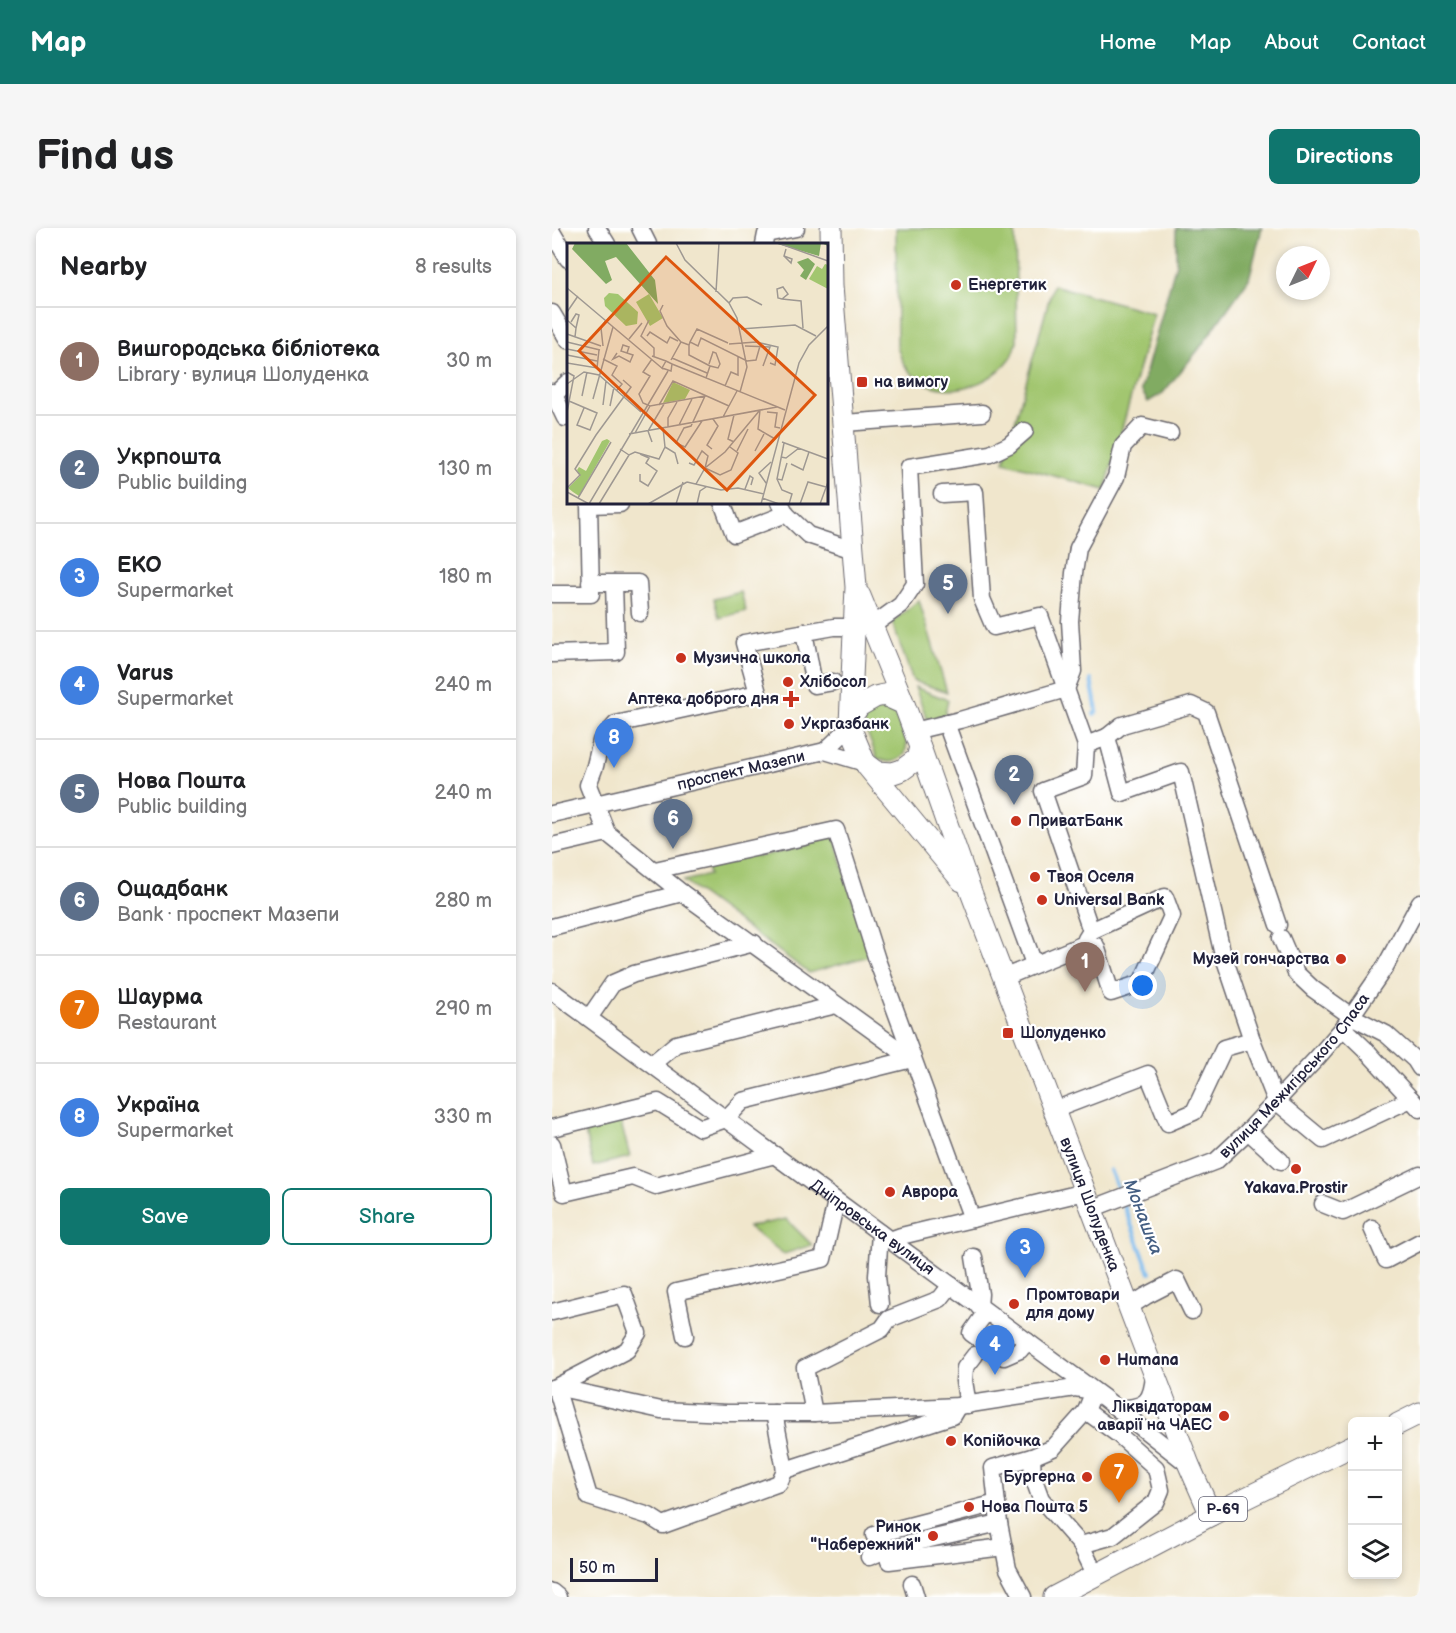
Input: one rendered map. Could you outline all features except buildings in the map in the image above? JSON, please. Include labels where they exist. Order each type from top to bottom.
[{"type":"main road","points":[[831,228],[829,286],[844,423],[856,587],[864,627],[904,704],[917,739],[917,759],[902,770],[877,772],[866,764],[850,725],[864,627]]},
{"type":"main road","points":[[850,725],[859,706],[875,697],[884,695],[904,704]]},
{"type":"main road","name":"вулиця Шолуденка","points":[[917,739],[1003,978],[1189,1465],[1211,1515]]},
{"type":"main road","name":"вулиця Шолуденка","points":[[866,764],[971,892]]},
{"type":"main road","points":[[1402,1422],[1420,1413]]},
{"type":"main road","name":"Р-69","points":[[1054,1597],[1211,1515],[1348,1448]]},
{"type":"street","points":[[597,228],[606,243]]},
{"type":"street","points":[[640,228],[648,243]]},
{"type":"street","points":[[764,243],[766,234],[796,228]]},
{"type":"street","points":[[552,232],[567,257]]},
{"type":"street","points":[[552,313],[567,338]]},
{"type":"street","points":[[562,420],[553,393],[567,383]]},
{"type":"street","points":[[844,423],[982,413]]},
{"type":"street","points":[[1066,688],[1072,671],[1070,621],[1078,548],[1116,477],[1123,446],[1142,426],[1170,433]]},
{"type":"street","points":[[912,1059],[754,943],[681,893],[607,833],[588,784],[601,741],[616,724],[758,693],[744,643],[834,627],[864,627],[901,605],[915,584],[909,467],[990,454],[1009,445],[1025,431]]},
{"type":"street","points":[[942,494],[975,492],[982,599],[994,627],[1040,616],[1086,745],[1084,776],[1043,791],[1087,938],[1096,946],[1111,993],[1141,983],[1172,916],[1165,897],[1087,938],[1003,978]]},
{"type":"street","points":[[552,594],[591,594],[589,506],[620,504]]},
{"type":"street","points":[[723,504],[734,534],[783,508],[808,535],[852,550]]},
{"type":"street","points":[[590,583],[638,583],[640,613]]},
{"type":"street","points":[[552,654],[616,652],[614,583]]},
{"type":"street","points":[[804,632],[814,685],[833,682]]},
{"type":"street","points":[[917,739],[946,723],[1066,688]]},
{"type":"street","points":[[1086,745],[1107,737],[1122,725],[1191,705],[1206,712],[1296,973],[1347,1022],[1366,1050],[1415,1104],[1323,1140],[1276,1101],[1252,1040],[1222,951],[1181,772],[1122,794],[1107,737]]},
{"type":"street","points":[[946,723],[1034,964]]},
{"type":"street","name":"проспект Мазепи","points":[[825,752],[850,725]]},
{"type":"street","name":"проспект Мазепи","points":[[552,814],[825,752],[866,764]]},
{"type":"street","points":[[655,870],[836,830],[877,960],[972,1219]]},
{"type":"street","points":[[552,846],[607,833]]},
{"type":"street","points":[[552,927],[681,893]]},
{"type":"street","name":"вулиця Межигірського Спаса","points":[[885,1237],[972,1219],[1088,1200],[1118,1198],[1216,1161],[1248,1131],[1317,1058],[1347,1022],[1414,925],[1420,902]]},
{"type":"street","points":[[589,1018],[613,983],[624,978],[754,943]]},
{"type":"street","name":"Дніпровська вулиця","points":[[554,997],[589,1018],[652,1064],[1094,1391],[1189,1465]]},
{"type":"street","points":[[652,1064],[676,1044],[836,1005]]},
{"type":"street","points":[[1347,1022],[1386,1034],[1415,1060],[1420,1068]]},
{"type":"street","points":[[1054,1110],[1148,1074],[1168,1123],[1194,1112],[1224,1048],[1252,1040]]},
{"type":"street","points":[[552,1128],[658,1102],[700,1128],[726,1119],[743,1101],[912,1059]]},
{"type":"street","points":[[1248,1131],[1281,1161]]},
{"type":"street","points":[[552,1143],[564,1193],[633,1177],[656,1186],[775,1155]]},
{"type":"street","points":[[1323,1204],[1343,1212],[1420,1175]]},
{"type":"street","points":[[685,1336],[676,1292],[823,1259],[837,1201]]},
{"type":"street","points":[[1372,1228],[1386,1260],[1420,1242]]},
{"type":"street","points":[[880,1304],[877,1276],[885,1237]]},
{"type":"street","points":[[975,1257],[983,1309],[971,1333],[975,1355]]},
{"type":"street","points":[[1129,1307],[1177,1280],[1192,1311]]},
{"type":"street","points":[[814,1413],[805,1368],[882,1329],[889,1319],[940,1299],[951,1285]]},
{"type":"street","points":[[552,1312],[624,1294],[638,1333],[627,1350],[554,1387]]},
{"type":"street","points":[[971,1333],[1004,1357],[1020,1350],[1027,1341]]},
{"type":"street","points":[[785,1470],[952,1416],[963,1405],[965,1368],[975,1355],[997,1352]]},
{"type":"street","points":[[1118,1409],[1135,1408],[1145,1404],[1153,1393],[1154,1374]]},
{"type":"street","points":[[554,1387],[589,1497],[648,1516],[663,1525],[779,1484],[785,1470],[774,1413]]},
{"type":"street","points":[[554,1387],[662,1410],[727,1413],[814,1413],[963,1405],[1075,1388],[1094,1391],[1086,1411],[1053,1448],[1032,1457],[993,1468],[999,1523],[1008,1569],[1023,1597]]},
{"type":"street","points":[[1082,1545],[1113,1536],[1156,1502],[1161,1490],[1156,1468],[1119,1435],[1086,1411]]},
{"type":"street","points":[[1032,1457],[1033,1477],[1041,1499],[1082,1545],[1096,1576]]},
{"type":"street","points":[[874,1535],[997,1503]]},
{"type":"street","points":[[869,1557],[887,1550],[999,1523]]},
{"type":"street","points":[[887,1550],[889,1561],[1004,1547]]},
{"type":"street","points":[[552,1592],[558,1597]]},
{"type":"green space","name":"Енергетик","points":[[896,228],[1015,228],[1017,342],[1011,357],[987,379],[957,388],[942,388],[928,384],[915,376],[904,364],[897,347]]},
{"type":"green space","points":[[1176,228],[1262,228],[1249,279],[1199,349],[1163,393],[1148,402],[1141,390],[1176,263]]},
{"type":"green space","points":[[1053,285],[1154,313],[1105,490],[1004,462]]},
{"type":"green space","points":[[741,592],[746,611],[719,618],[714,599]]},
{"type":"green space","points":[[919,600],[947,692],[913,681],[892,622]]},
{"type":"green space","points":[[915,687],[948,700],[944,719],[928,722]]},
{"type":"green space","points":[[881,705],[894,712],[907,743],[905,754],[892,762],[877,758],[864,725],[865,714]]},
{"type":"green space","points":[[834,834],[869,956],[809,973],[683,881],[709,875],[706,863],[755,852],[757,857],[807,846],[806,840]]},
{"type":"green space","points":[[620,1119],[630,1157],[593,1166],[584,1128]]},
{"type":"green space","points":[[786,1219],[812,1245],[784,1254],[748,1227]]},
{"type":"waterway","points":[[1091,680],[1097,711],[1094,714]]},
{"type":"waterway","name":"Монашка","points":[[1110,1170],[1120,1194]]},
{"type":"waterway","name":"Монашка","points":[[1122,1201],[1150,1273]]},
{"type":"place","name":"Енергетик","points":[[956,285]]},
{"type":"place","name":"на вимогу","points":[[862,382]]},
{"type":"place","name":"Нова Пошта","points":[[948,614]]},
{"type":"place","name":"Музична школа","points":[[681,658]]},
{"type":"place","name":"Хлібосол","points":[[788,682]]},
{"type":"place","name":"Аптека доброго дня","points":[[791,699]]},
{"type":"place","name":"Укргазбанк","points":[[789,724]]},
{"type":"place","name":"Україна","points":[[614,768]]},
{"type":"place","name":"Укрпошта","points":[[1014,805]]},
{"type":"place","name":"ПриватБанк","points":[[1016,821]]},
{"type":"place","name":"Ощадбанк","points":[[673,849]]},
{"type":"place","name":"Твоя Оселя","points":[[1035,877]]},
{"type":"place","name":"Universal Bank","points":[[1042,900]]},
{"type":"place","name":"Музей гончарства","points":[[1341,959]]},
{"type":"place","name":"Вишгородська бібліотека","points":[[1085,992]]},
{"type":"place","name":"Шолуденко","points":[[1008,1033]]},
{"type":"place","name":"Yakava.Prostir","points":[[1296,1169]]},
{"type":"place","name":"Аврора","points":[[890,1192]]},
{"type":"place","name":"EKO","points":[[1025,1278]]},
{"type":"place","name":"Промтовари для дому","points":[[1014,1304]]},
{"type":"place","name":"Humana","points":[[1105,1360]]},
{"type":"place","name":"Varus","points":[[995,1375]]},
{"type":"place","name":"Ліквідаторам аварії на ЧАЕС","points":[[1224,1416]]},
{"type":"place","name":"Копійочка","points":[[951,1441]]},
{"type":"place","name":"Бургерна","points":[[1087,1477]]},
{"type":"place","name":"Шаурма","points":[[1119,1503]]},
{"type":"place","name":"Нова Пошта 5","points":[[969,1507]]},
{"type":"place","name":"Ринок \"Набережний\"","points":[[933,1536]]}]
